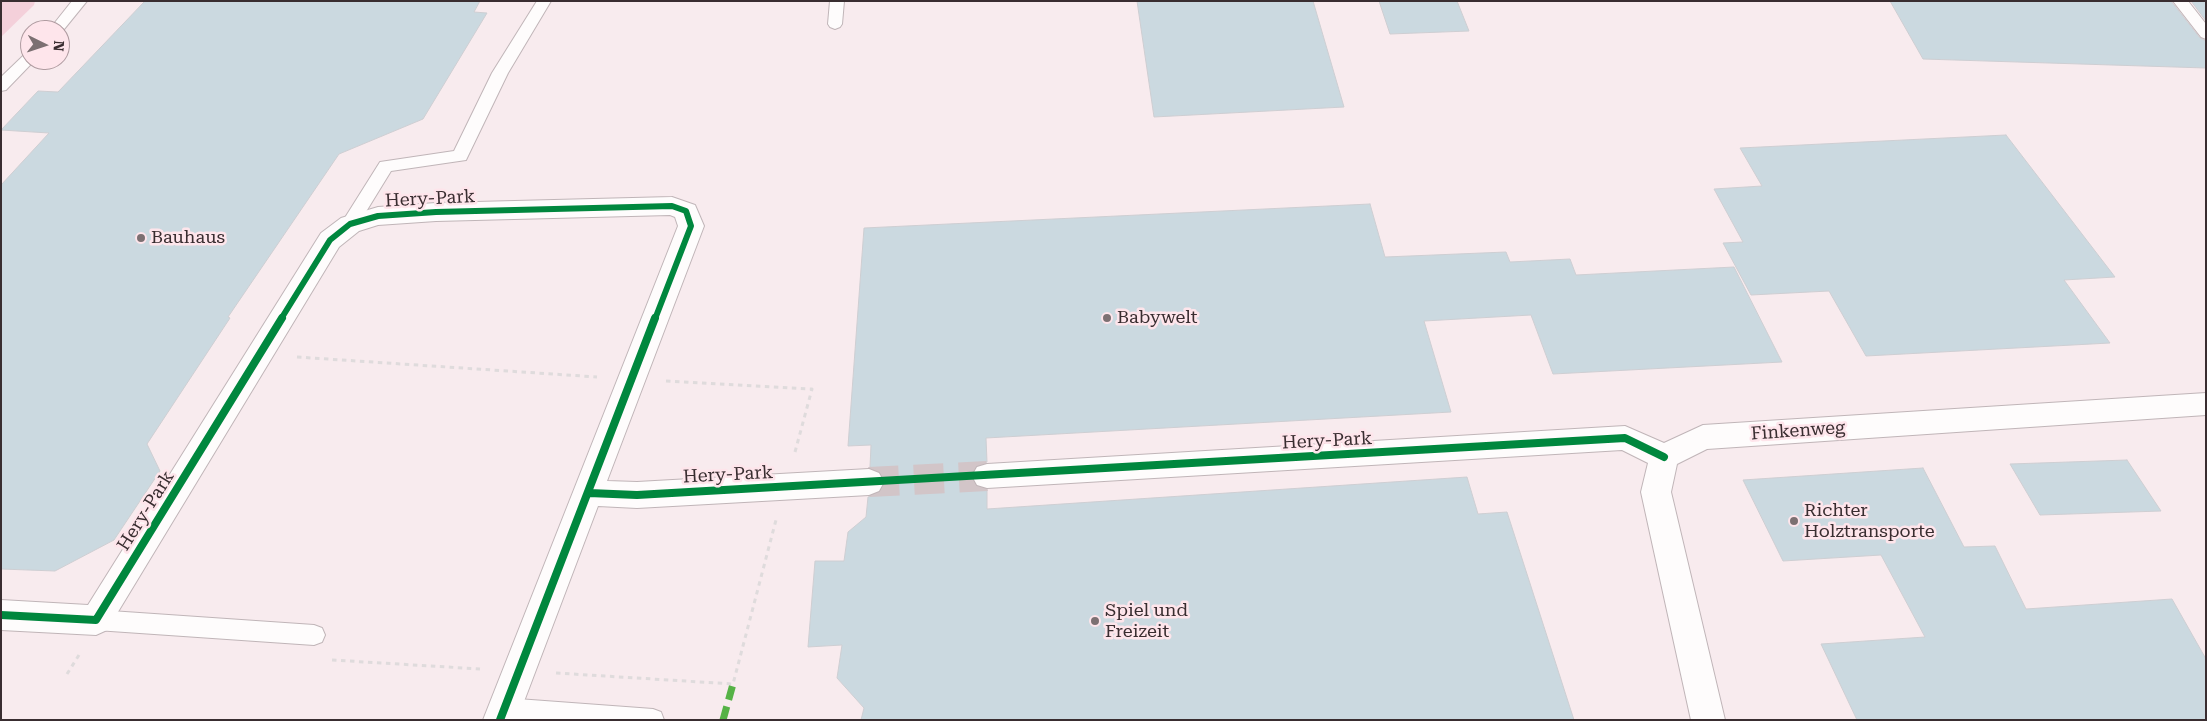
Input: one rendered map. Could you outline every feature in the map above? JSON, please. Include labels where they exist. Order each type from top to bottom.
[{"type":"street","name":"Hery-Park","points":[[96,620],[330,240],[350,224],[378,216],[436,212],[672,206],[686,212],[691,226],[502,714]]},
{"type":"street","name":"Finkenweg","points":[[1664,457],[1703,437],[2206,404]]},
{"type":"street","name":"Hery-Park","points":[[987,476],[1626,438],[1664,457]]},
{"type":"street","points":[[1664,457],[1656,492],[1708,720]]},
{"type":"street","name":"Hery-Park","points":[[589,493],[637,495],[869,482]]},
{"type":"street","points":[[1,615],[96,620]]},
{"type":"lane","points":[[64,20],[80,1]]},
{"type":"lane","points":[[350,224],[386,166],[460,156],[500,73],[544,1]]},
{"type":"lane","points":[[835,24],[837,1]]},
{"type":"lane","points":[[2180,1],[2206,34]]},
{"type":"lane","points":[[1,86],[20,67]]},
{"type":"lane","points":[[96,620],[314,635]]},
{"type":"lane","points":[[502,714],[653,720]]},
{"type":"path","points":[[261,354],[812,389],[733,684],[322,660]]},
{"type":"path","points":[[67,674],[82,651]]},
{"type":"shaded area","points":[[1,1],[35,1],[34,5],[1,37]]},
{"type":"building","name":"Bauhaus","points":[[145,1],[480,1],[474,12],[487,13],[423,119],[339,154],[228,317],[230,318],[147,444],[160,471],[114,540],[55,571],[1,569],[1,185],[49,133],[1,130],[38,91],[58,92]]},
{"type":"building","points":[[1137,1],[1313,1],[1344,107],[1154,117]]},
{"type":"building","points":[[1379,1],[1457,1],[1469,31],[1390,34]]},
{"type":"building","points":[[1890,1],[2171,1],[2200,38],[2206,41],[2206,68],[1923,59]]},
{"type":"building","points":[[2191,1],[2206,1],[2206,21]]},
{"type":"building","points":[[2006,135],[2115,277],[2064,280],[2110,343],[1866,356],[1829,291],[1751,295],[1723,243],[1743,242],[1714,189],[1762,186],[1740,148]]},
{"type":"building","points":[[1370,204],[1385,257],[1506,252],[1510,262],[1570,259],[1576,275],[1734,267],[1782,362],[1553,374],[1531,315],[1424,321],[1451,412],[986,438],[987,462],[975,466],[970,477],[976,487],[987,490],[987,509],[1467,477],[1478,514],[1507,512],[1574,720],[861,720],[864,708],[837,678],[842,645],[808,647],[815,561],[844,561],[848,532],[866,517],[868,497],[880,493],[886,483],[881,472],[870,467],[871,445],[848,446],[864,228]]},
{"type":"building","points":[[2127,460],[2161,511],[2040,515],[2010,464]]},
{"type":"building","points":[[1923,468],[1964,547],[1995,546],[2026,609],[2172,599],[2206,659],[2206,720],[1857,720],[1821,644],[1925,637],[1881,555],[1783,561],[1743,480]]},
{"type":"tunnel","points":[[869,482],[987,476]]},
{"type":"marked path","points":[[723,720],[733,684]]},
{"type":"cycle path","points":[[1,615],[96,620],[330,240],[350,224],[378,216],[436,212],[672,206],[686,211],[691,226],[500,720]]},
{"type":"cycle path","points":[[589,493],[637,495],[1625,438],[1664,457]]},
{"type":"place","name":"Bauhaus","points":[[141,238]]},
{"type":"place","name":"Babywelt","points":[[1107,318]]},
{"type":"place","name":"Richter Holztransporte","points":[[1794,521]]},
{"type":"place","name":"Spiel und Freizeit","points":[[1095,621]]}]
